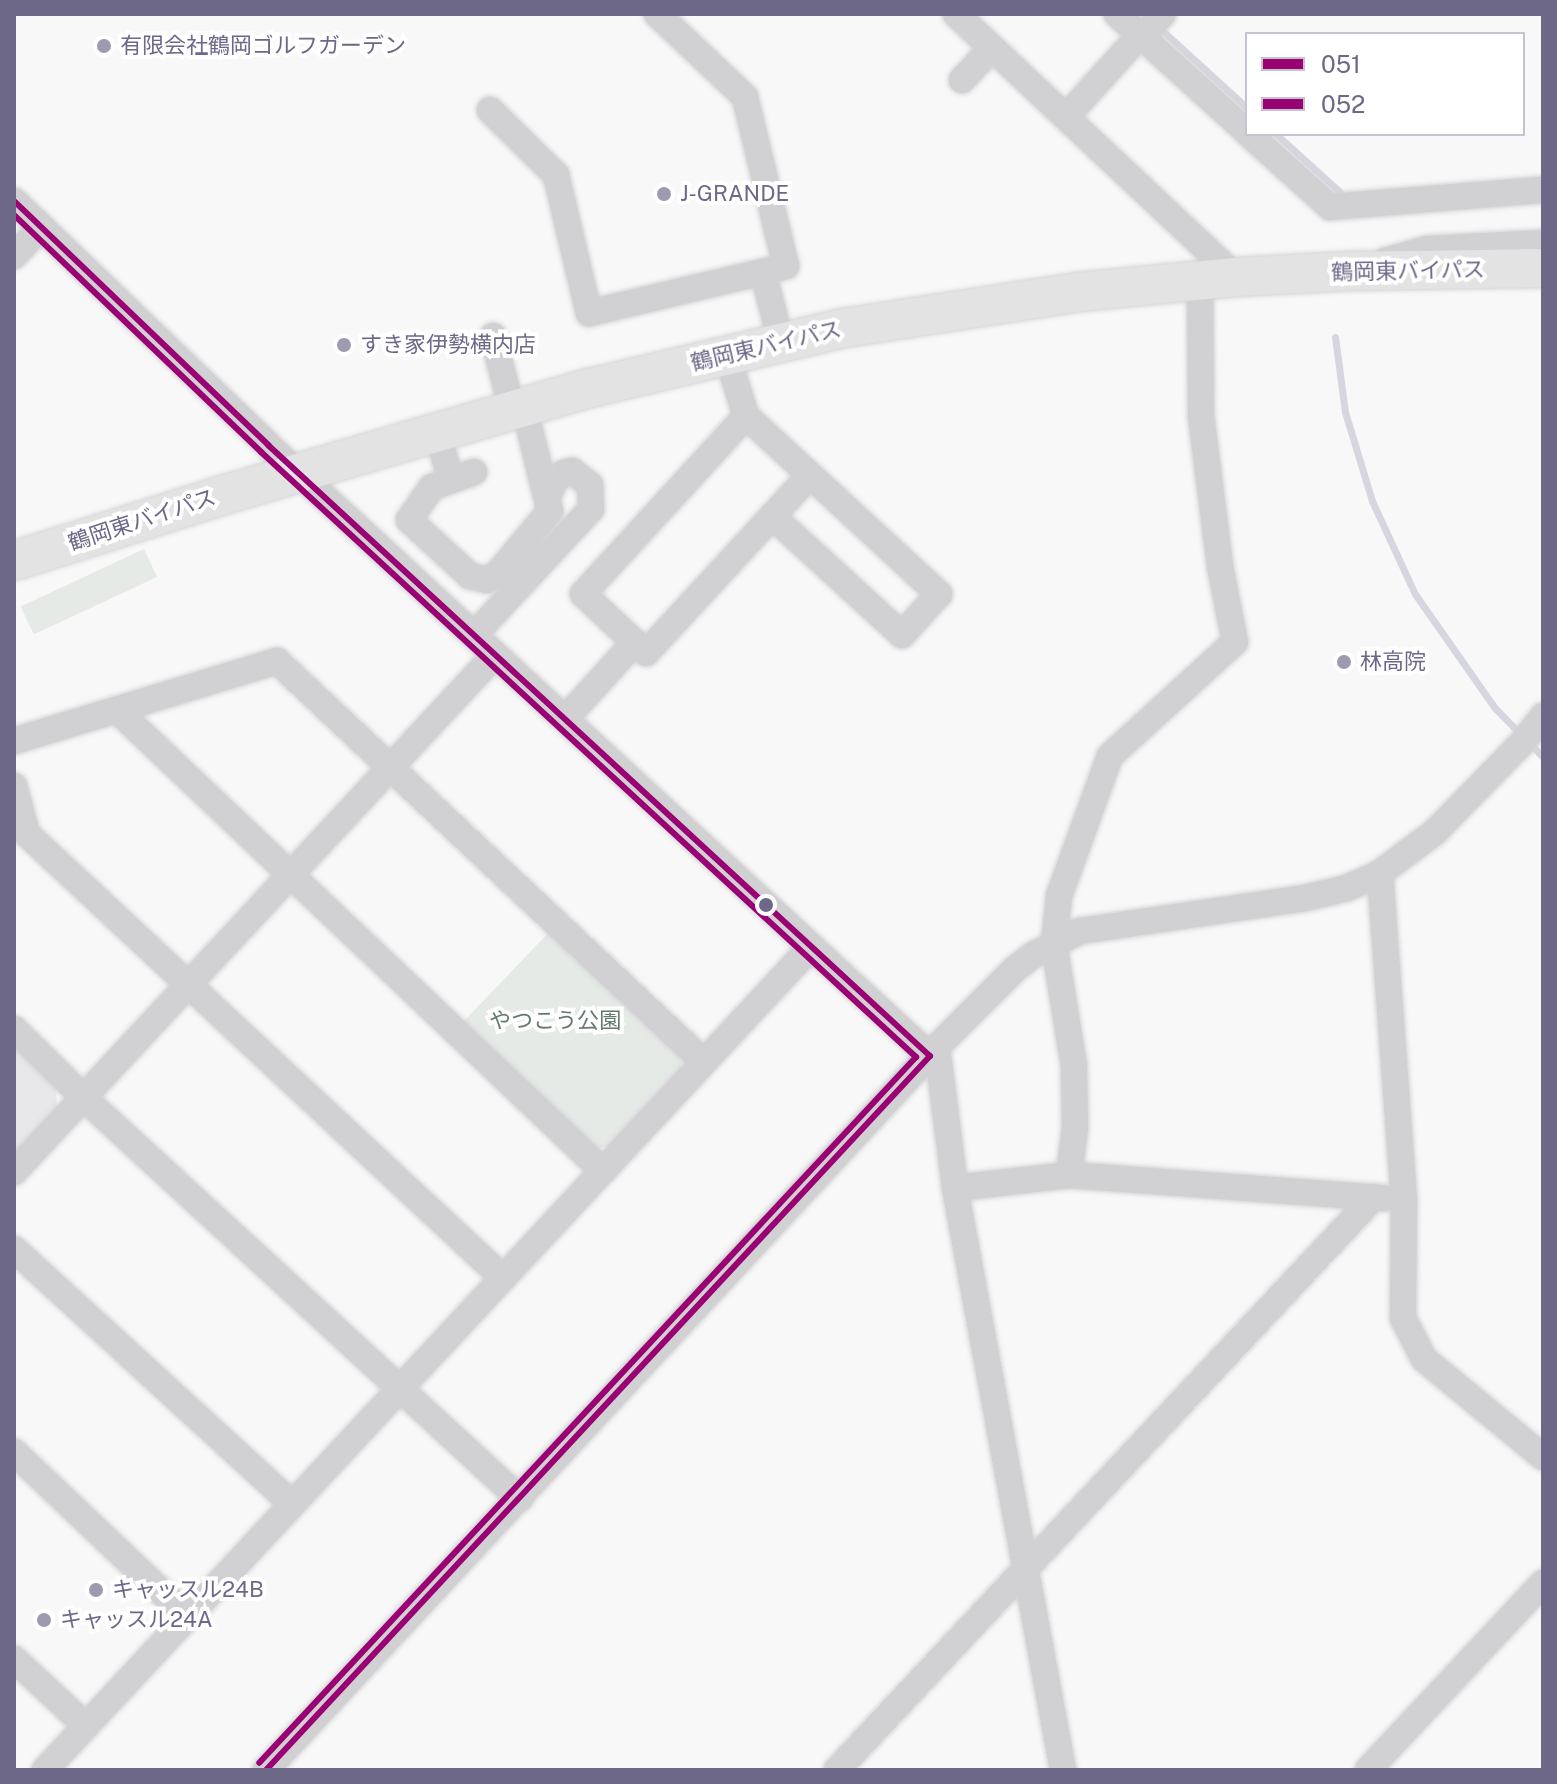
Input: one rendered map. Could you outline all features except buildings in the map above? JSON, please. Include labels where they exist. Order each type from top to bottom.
[{"type":"highway","name":"鶴岡東バイパス","points":[[14,561],[437,432],[781,342],[960,309],[1218,279],[1352,271],[1543,268]]},
{"type":"street","points":[[490,110],[556,175],[589,313],[786,266],[745,97],[657,14]]},
{"type":"street","points":[[956,14],[1066,117],[1218,279],[1201,416],[1220,566],[1235,642],[1110,756],[1059,896],[1054,944],[1074,1066],[1075,1128],[1069,1175]]},
{"type":"street","points":[[1117,14],[1245,130]]},
{"type":"street","points":[[1066,117],[1163,14]]},
{"type":"street","points":[[962,80],[992,48]]},
{"type":"street","points":[[1251,136],[1330,207],[1543,190]]},
{"type":"street","points":[[14,201],[298,473],[811,947],[934,1051],[955,1188],[1063,1770]]},
{"type":"street","points":[[14,256],[41,227]]},
{"type":"street","points":[[1352,271],[1427,249],[1543,243]]},
{"type":"street","points":[[763,272],[781,342]]},
{"type":"street","points":[[437,432],[463,476],[432,487],[409,520],[479,581],[498,573],[545,521],[550,511],[548,497],[493,336]]},
{"type":"street","points":[[727,355],[746,416],[939,594],[902,635],[772,516]]},
{"type":"street","points":[[746,416],[583,594],[646,653],[810,475]]},
{"type":"street","points":[[474,635],[591,509],[590,485],[572,471],[564,473],[554,482],[548,497]]},
{"type":"street","points":[[565,719],[635,642]]},
{"type":"street","points":[[14,1172],[390,764],[495,655]]},
{"type":"street","points":[[14,741],[277,661],[704,1062]]},
{"type":"street","points":[[117,710],[603,1171]]},
{"type":"street","points":[[266,1770],[934,1051],[1016,968],[1080,931],[1305,898],[1347,888],[1380,873],[1435,832],[1522,743],[1543,716]]},
{"type":"street","points":[[14,786],[27,834],[503,1278]]},
{"type":"street","points":[[1380,873],[1404,1199],[1403,1318],[1424,1359],[1543,1457]]},
{"type":"street","points":[[45,1770],[811,947]]},
{"type":"street","points":[[14,1029],[84,1098],[520,1499]]},
{"type":"street","points":[[955,1188],[1069,1175],[1404,1199]]},
{"type":"street","points":[[837,1770],[1374,1197]]},
{"type":"street","points":[[14,1249],[291,1503]]},
{"type":"street","points":[[14,1452],[187,1616]]},
{"type":"street","points":[[1368,1770],[1543,1583]]},
{"type":"street","points":[[14,1659],[86,1726]]},
{"type":"shaded area","points":[[14,1047],[56,1087],[57,1107],[14,1153]]},
{"type":"green space","points":[[144,549],[157,577],[34,635],[21,606]]},
{"type":"green space","name":"やつこう公園","points":[[553,928],[679,1048],[683,1072],[614,1145],[595,1149],[462,1023]]},
{"type":"waterway","points":[[1165,33],[1245,106]]},
{"type":"waterway","points":[[1278,136],[1340,192]]},
{"type":"waterway","points":[[1335,337],[1345,412],[1372,501],[1415,594],[1494,707],[1543,757]]},
{"type":"transit line","name":"051","points":[[14,201],[268,445],[930,1056],[266,1770]]},
{"type":"transit line","name":"052","points":[[14,215],[261,452],[916,1057],[259,1763]]},
{"type":"place","name":"有限会社鶴岡ゴルフガーデン","points":[[104,46]]},
{"type":"place","name":"J-GRANDE","points":[[664,194]]},
{"type":"place","name":"すき家伊勢横内店","points":[[344,345]]},
{"type":"place","name":"林高院","points":[[1344,662]]},
{"type":"place","name":"キャッスル24B","points":[[96,1590]]},
{"type":"place","name":"キャッスル24A","points":[[44,1620]]}]
